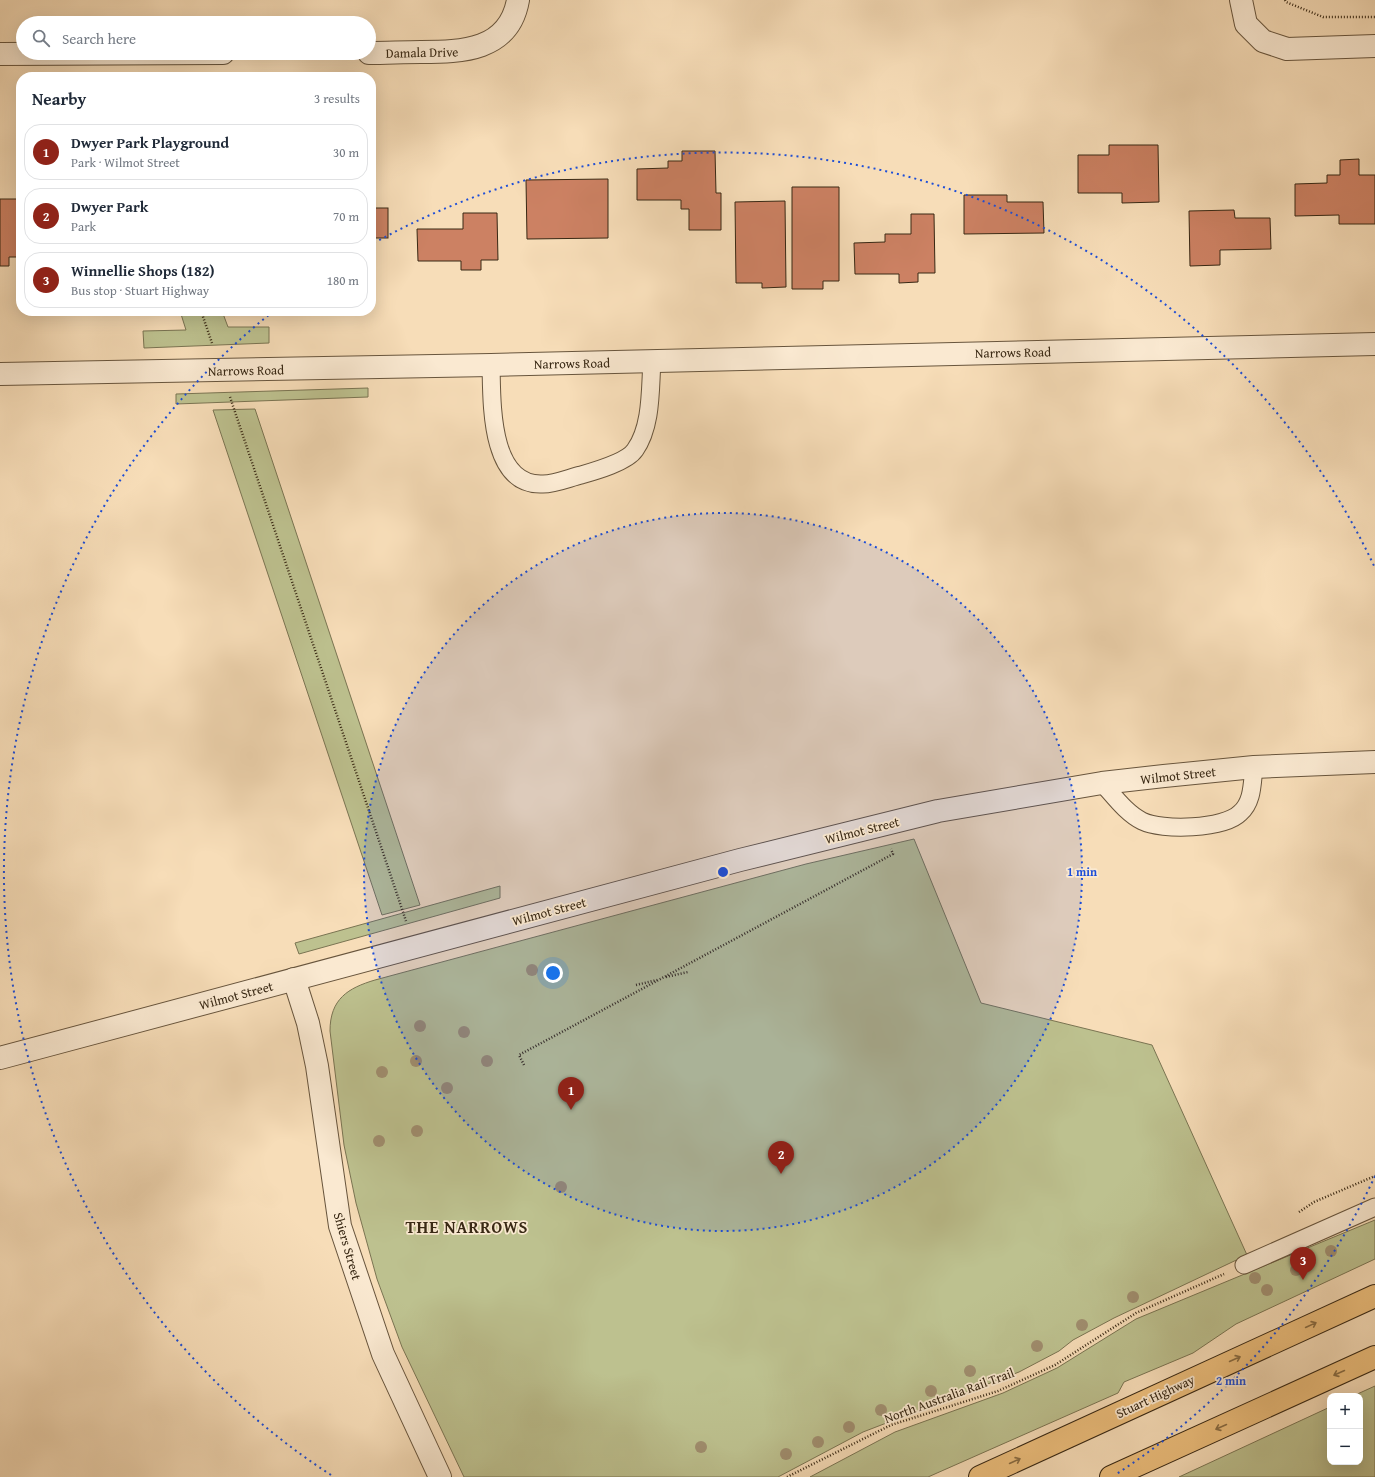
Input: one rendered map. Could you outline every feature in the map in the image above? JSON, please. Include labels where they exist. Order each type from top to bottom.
[{"type":"highway","name":"Stuart Highway","points":[[980,1477],[1375,1296]]},
{"type":"highway","points":[[1111,1477],[1375,1357]]},
{"type":"street","name":"Damala Drive","points":[[376,53],[451,52],[470,50],[480,47],[495,37],[509,24],[518,0]]},
{"type":"street","points":[[1241,0],[1246,24],[1263,41],[1287,49],[1375,46]]},
{"type":"street","points":[[0,54],[16,54]]},
{"type":"street","name":"Narrows Road","points":[[0,374],[492,365],[1375,344]]},
{"type":"street","name":"Wilmot Street","points":[[0,1058],[740,860],[938,811],[1102,783],[1254,767],[1375,762]]},
{"type":"street","name":"Shiers Street","points":[[294,979],[308,1023],[317,1066],[340,1226],[382,1354],[440,1477]]},
{"type":"lane","points":[[492,365],[493,418],[499,448],[510,469],[524,481],[543,484],[609,466],[635,450],[644,430],[649,406],[652,361]]},
{"type":"lane","points":[[1102,783],[1130,813],[1150,824],[1170,826],[1204,825],[1224,822],[1240,813],[1248,803],[1254,767]]},
{"type":"lane","points":[[1244,1265],[1375,1207]]},
{"type":"path","points":[[1285,0],[1286,2],[1323,17],[1375,17]]},
{"type":"path","points":[[203,316],[214,349]]},
{"type":"path","points":[[230,397],[407,925]]},
{"type":"path","points":[[524,1065],[519,1055],[893,854],[885,824]]},
{"type":"path","points":[[636,985],[688,972]]},
{"type":"path","name":"North Australia Rail Trail","points":[[787,1477],[891,1425],[998,1391],[1055,1365],[1136,1313],[1244,1265]]},
{"type":"green space","points":[[182,316],[224,316],[228,327],[269,327],[269,343],[144,348],[143,331],[186,330]]},
{"type":"green space","points":[[368,388],[368,397],[176,404],[176,394]]},
{"type":"green space","points":[[255,409],[420,905],[382,915],[213,410]]},
{"type":"green space","points":[[914,839],[981,1003],[1152,1045],[1247,1255],[1114,1318],[1073,1340],[1059,1351],[1019,1372],[863,1432],[778,1477],[464,1477],[402,1347],[377,1279],[356,1203],[344,1145],[330,1031],[333,1011],[337,1003],[342,996],[349,991],[375,980],[806,864]]},
{"type":"green space","points":[[500,886],[500,898],[299,954],[295,943]]},
{"type":"green space","points":[[1375,1220],[1375,1259],[1236,1324],[1193,1353],[1124,1382],[1118,1393],[928,1477],[810,1477],[895,1432],[1003,1393],[1057,1368],[1136,1319]]},
{"type":"green space","points":[[1375,1386],[1375,1477],[1179,1477],[1327,1408],[1327,1465],[1363,1465],[1363,1393],[1360,1393]]},
{"type":"building","points":[[1109,145],[1158,145],[1159,202],[1122,203],[1122,193],[1078,193],[1078,155],[1109,155]]},
{"type":"building","points":[[682,151],[715,151],[716,193],[721,193],[721,230],[689,230],[689,209],[681,209],[681,200],[637,200],[637,169],[668,168],[668,161],[682,161]]},
{"type":"building","points":[[1359,159],[1359,175],[1375,175],[1375,224],[1339,224],[1339,215],[1295,216],[1295,184],[1327,183],[1327,175],[1340,175],[1340,160]]},
{"type":"building","points":[[608,179],[608,238],[527,239],[526,180]]},
{"type":"building","points":[[792,187],[839,187],[839,281],[823,281],[823,289],[792,289]]},
{"type":"building","points":[[964,195],[1007,195],[1007,202],[1043,202],[1044,233],[964,234]]},
{"type":"building","points":[[0,199],[16,199],[16,257],[9,257],[9,266],[0,266]]},
{"type":"building","points":[[785,201],[786,287],[762,288],[762,283],[736,283],[735,202]]},
{"type":"building","points":[[376,208],[388,208],[388,238],[376,238]]},
{"type":"building","points":[[1234,210],[1235,218],[1270,218],[1271,249],[1220,250],[1220,265],[1190,266],[1189,211]]},
{"type":"building","points":[[463,213],[497,213],[498,260],[481,260],[481,270],[461,270],[461,261],[418,261],[417,229],[463,229]]},
{"type":"building","points":[[911,214],[934,214],[935,273],[918,273],[918,282],[899,283],[899,274],[855,274],[854,243],[885,242],[885,234],[911,234]]},
{"type":"place","name":"Dwyer Park Playground","points":[[571,1110]]},
{"type":"place","name":"Dwyer Park","points":[[781,1174]]},
{"type":"place","name":"Winnellie Shops (182)","points":[[1303,1280]]},
{"type":"district","name":"THE NARROWS","points":[[467,1227]]}]
